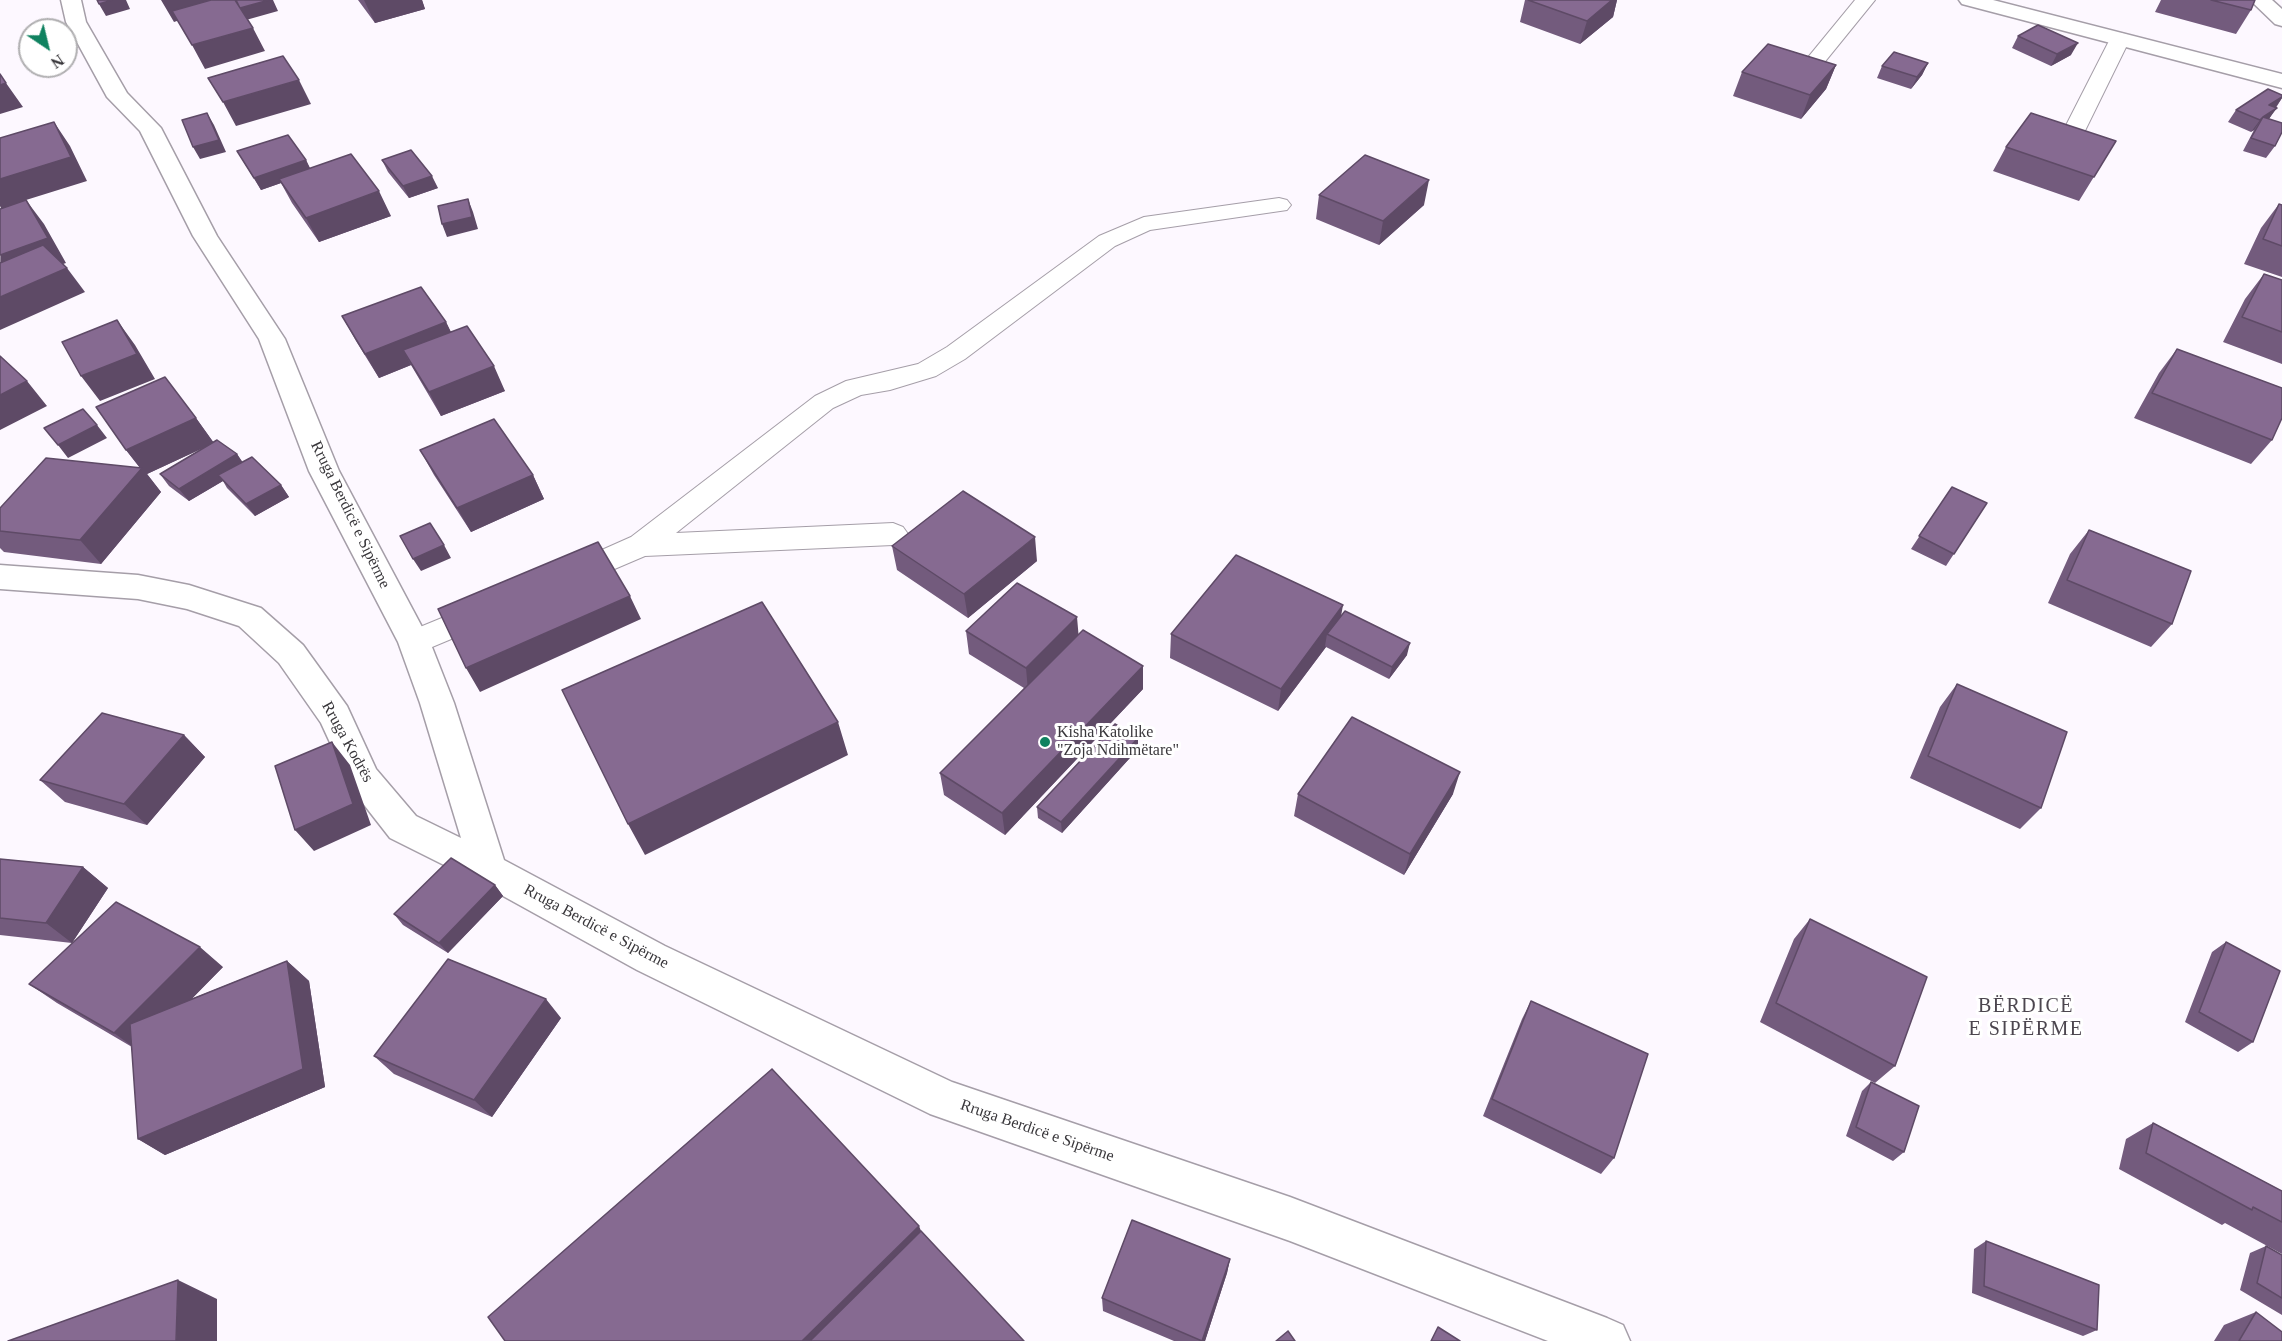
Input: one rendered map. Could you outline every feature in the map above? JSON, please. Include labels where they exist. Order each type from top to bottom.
[{"type":"street","name":"Rruga Berdicë e Sipërme","points":[[70,0],[76,22],[118,97],[150,128],[205,236],[272,339],[324,471],[414,642],[437,703],[489,870],[651,958],[945,1100],[1290,1219],[1607,1341]]},
{"type":"street","points":[[1969,0],[2282,81]]},
{"type":"street","points":[[2260,0],[2282,20]]},
{"type":"street","name":"Rruga Kodrës","points":[[9,582],[138,587],[189,597],[250,617],[291,654],[335,716],[363,778],[403,826],[489,870]]},
{"type":"lane","points":[[1812,65],[1865,0]]},
{"type":"lane","points":[[2068,143],[2120,39]]},
{"type":"lane","points":[[544,588],[641,545],[824,402],[855,387],[890,381],[927,370],[956,353],[1107,241],[1144,224],[1280,205]]},
{"type":"lane","points":[[641,545],[893,534]]},
{"type":"lane","points":[[414,642],[512,601]]},
{"type":"building","points":[[97,0],[112,0],[99,4]]},
{"type":"building","points":[[211,0],[235,0],[253,28],[192,45],[172,11]]},
{"type":"building","points":[[236,0],[269,0],[240,8]]},
{"type":"building","points":[[1528,0],[1612,0],[1587,21]]},
{"type":"building","points":[[2211,0],[2255,0],[2251,10]]},
{"type":"building","points":[[2038,25],[2078,43],[2057,54],[2018,36]]},
{"type":"building","points":[[1768,44],[1836,65],[1810,95],[1742,72]]},
{"type":"building","points":[[1894,52],[1928,63],[1917,77],[1882,66]]},
{"type":"building","points":[[283,56],[299,80],[223,102],[208,78]]},
{"type":"building","points":[[0,74],[6,83],[0,85]]},
{"type":"building","points":[[2268,89],[2282,95],[2269,105],[2277,108],[2260,120],[2236,110]]},
{"type":"building","points":[[207,113],[219,140],[193,147],[182,120]]},
{"type":"building","points":[[2031,113],[2116,141],[2094,177],[2006,147]]},
{"type":"building","points":[[2263,117],[2282,123],[2282,132],[2275,146],[2251,138]]},
{"type":"building","points":[[54,122],[71,157],[0,179],[0,138]]},
{"type":"building","points":[[288,135],[306,160],[254,178],[237,151]]},
{"type":"building","points":[[411,150],[432,176],[403,186],[382,160]]},
{"type":"building","points":[[351,154],[379,191],[306,218],[279,179]]},
{"type":"building","points":[[1365,155],[1429,180],[1383,221],[1319,195]]},
{"type":"building","points":[[468,199],[472,217],[442,224],[438,206]]},
{"type":"building","points":[[26,200],[48,238],[0,255],[0,209]]},
{"type":"building","points":[[2279,204],[2282,205],[2282,246],[2263,239]]},
{"type":"building","points":[[43,245],[67,268],[0,297],[0,263]]},
{"type":"building","points":[[2264,274],[2282,280],[2282,332],[2242,317]]},
{"type":"building","points":[[421,287],[446,322],[365,354],[342,316]]},
{"type":"building","points":[[117,320],[137,354],[81,376],[62,342]]},
{"type":"building","points":[[467,326],[494,366],[429,392],[403,350]]},
{"type":"building","points":[[2177,349],[2282,388],[2282,418],[2272,440],[2152,393]]},
{"type":"building","points":[[0,356],[27,381],[0,395]]},
{"type":"building","points":[[165,377],[196,418],[126,450],[96,407]]},
{"type":"building","points":[[83,409],[97,425],[58,445],[44,428]]},
{"type":"building","points":[[494,419],[533,475],[457,508],[420,450]]},
{"type":"building","points":[[217,440],[237,454],[179,489],[160,474]]},
{"type":"building","points":[[252,457],[281,485],[246,504],[218,475]]},
{"type":"building","points":[[46,458],[142,468],[80,540],[0,531],[0,508]]},
{"type":"building","points":[[1952,487],[1987,503],[1954,554],[1919,536]]},
{"type":"building","points":[[963,491],[1035,537],[964,594],[892,546]]},
{"type":"building","points":[[430,523],[444,545],[413,559],[400,536]]},
{"type":"building","points":[[2089,530],[2191,571],[2172,624],[2067,580]]},
{"type":"building","points":[[598,542],[630,596],[466,668],[438,609]]},
{"type":"building","points":[[1236,555],[1343,605],[1281,689],[1171,634]]},
{"type":"building","points":[[1017,583],[1077,617],[1026,668],[966,631]]},
{"type":"building","points":[[762,602],[838,722],[628,824],[562,690]]},
{"type":"building","points":[[1345,611],[1410,643],[1392,667],[1327,634]]},
{"type":"building","name":"Kisha Katolike \"Zoja Ndihmëtare\"","points":[[1083,630],[1143,666],[1002,813],[940,773]]},
{"type":"building","points":[[1957,684],[2067,732],[2041,808],[1928,756]]},
{"type":"building","points":[[102,713],[184,735],[124,804],[40,780]]},
{"type":"building","points":[[1352,717],[1460,772],[1410,854],[1298,794]]},
{"type":"building","points":[[1115,724],[1138,738],[1061,822],[1037,807]]},
{"type":"building","points":[[332,742],[353,804],[295,830],[275,766]]},
{"type":"building","points":[[451,858],[495,885],[439,943],[394,914]]},
{"type":"building","points":[[0,859],[83,867],[46,923],[0,918]]},
{"type":"building","points":[[116,902],[200,947],[114,1033],[29,984]]},
{"type":"building","points":[[1810,919],[1927,977],[1895,1066],[1776,1003]]},
{"type":"building","points":[[2226,942],[2280,971],[2253,1042],[2199,1012]]},
{"type":"building","points":[[448,959],[546,999],[474,1100],[374,1056]]},
{"type":"building","points":[[287,961],[303,1069],[138,1139],[130,1024]]},
{"type":"building","points":[[1531,1001],[1648,1054],[1614,1158],[1492,1099]]},
{"type":"building","points":[[772,1069],[919,1226],[802,1341],[505,1341],[488,1317]]},
{"type":"building","points":[[1871,1082],[1919,1106],[1904,1152],[1856,1127]]},
{"type":"building","points":[[2153,1123],[2282,1191],[2282,1222],[2253,1207],[2252,1210],[2146,1153]]},
{"type":"building","points":[[1132,1220],[1230,1259],[1202,1341],[1102,1298]]},
{"type":"building","points":[[921,1231],[1024,1341],[810,1341]]},
{"type":"building","points":[[1986,1241],[2099,1285],[2097,1330],[1984,1286]]},
{"type":"building","points":[[2266,1246],[2282,1255],[2282,1298],[2257,1283]]},
{"type":"building","points":[[178,1280],[176,1341],[8,1341]]},
{"type":"building","points":[[2256,1312],[2282,1332],[2282,1341],[2239,1341]]},
{"type":"building","points":[[1438,1327],[1460,1341],[1431,1341]]},
{"type":"building","points":[[1288,1331],[1295,1341],[1276,1341]]},
{"type":"place","name":"Kisha Katolike \"Zoja Ndihmëtare\"","points":[[1045,742]]},
{"type":"district","name":"BËRDICË E SIPËRME","points":[[2026,1018]]}]
